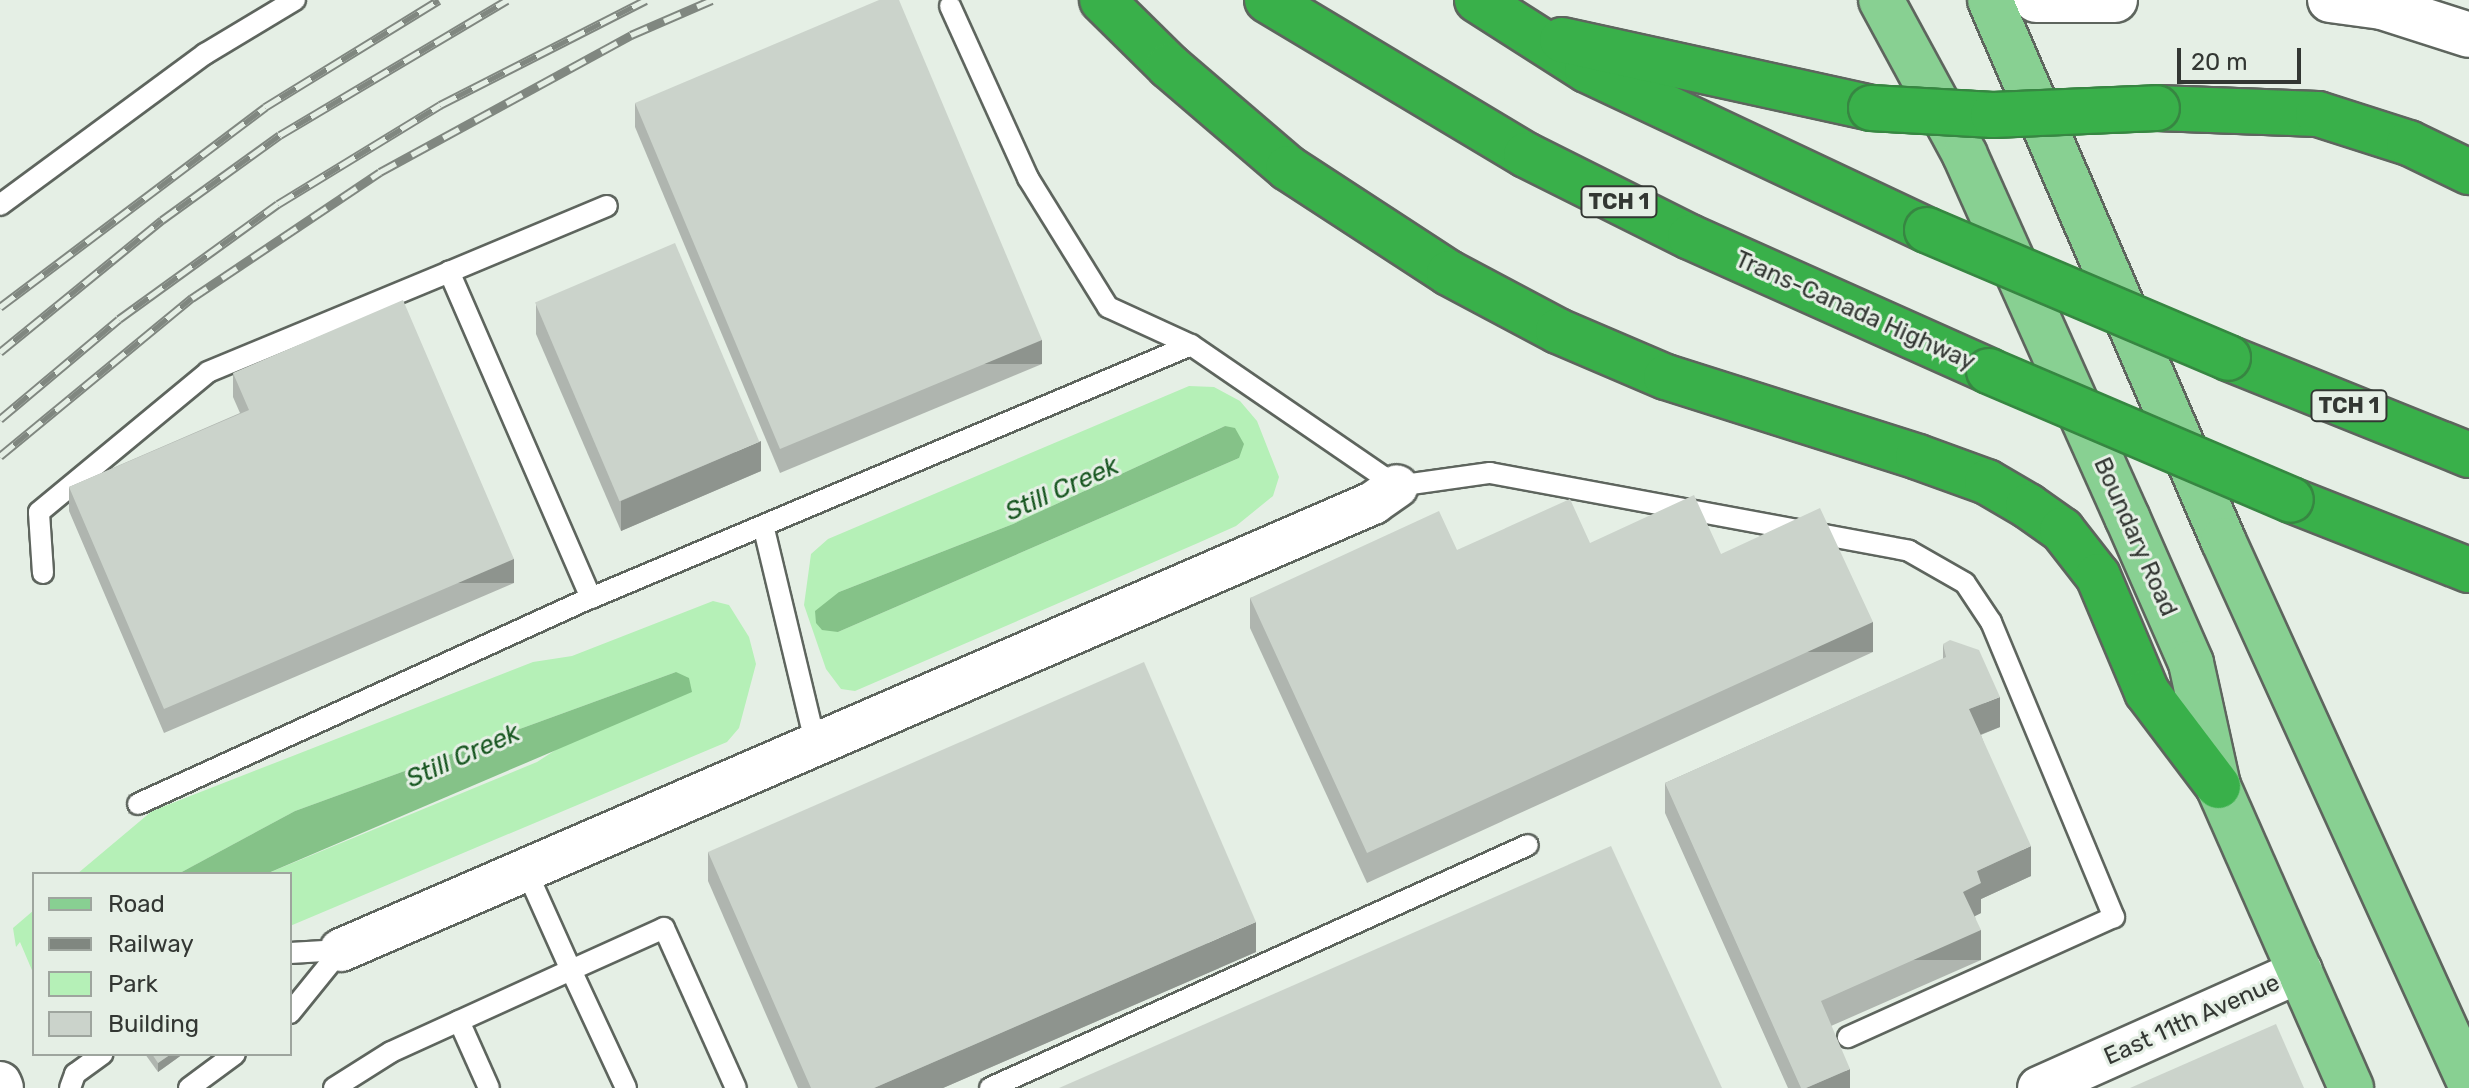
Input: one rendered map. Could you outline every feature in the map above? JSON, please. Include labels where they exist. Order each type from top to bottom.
[{"type":"highway","points":[[1102,0],[1169,66],[1288,168],[1449,273],[1558,331],[1666,377],[1959,472],[2028,506],[2062,530],[2098,576],[2147,692],[2218,786]]},
{"type":"highway","name":"Trans-Canada Highway","points":[[1267,0],[1526,155],[1690,237],[1989,371],[2291,500],[2469,570]]},
{"type":"highway","name":"TCH 1","points":[[1477,0],[1587,70],[1927,230],[2228,358],[2469,455]]},
{"type":"highway","points":[[1528,33],[1871,108],[1993,115],[2157,108],[2318,114],[2409,143],[2469,172]]},
{"type":"main road","name":"Boundary Road","points":[[1881,0],[1965,155],[2191,663],[2218,786],[2351,1088]]},
{"type":"main road","points":[[1990,0],[2223,540],[2469,1081]]},
{"type":"street","points":[[2036,0],[2115,0]]},
{"type":"street","points":[[2330,0],[2382,7],[2469,35]]},
{"type":"street","points":[[341,950],[1373,503],[1397,486]]},
{"type":"street","name":"East 11th Avenue","points":[[2039,1088],[2301,971]]},
{"type":"lane","points":[[0,205],[205,54],[295,0]]},
{"type":"lane","points":[[950,6],[1028,178],[1108,307],[1191,345],[1397,486],[1490,473],[1909,551],[1965,583],[1991,622],[2114,917],[1848,1037]]},
{"type":"lane","points":[[43,573],[39,512],[208,372],[607,206]]},
{"type":"lane","points":[[449,272],[591,598]]},
{"type":"lane","points":[[138,804],[591,598],[764,529],[1191,345]]},
{"type":"lane","points":[[764,529],[816,745]]},
{"type":"lane","points":[[990,1088],[1528,845]]},
{"type":"lane","points":[[526,870],[626,1088]]},
{"type":"lane","points":[[334,1088],[391,1052],[664,928],[736,1088]]},
{"type":"lane","points":[[292,953],[341,950]]},
{"type":"lane","points":[[292,1011],[341,950]]},
{"type":"lane","points":[[459,1021],[489,1088]]},
{"type":"lane","points":[[70,1088],[75,1074],[100,1056]]},
{"type":"lane","points":[[189,1088],[232,1056]]},
{"type":"green space","points":[[1189,386],[1214,387],[1240,401],[1257,421],[1279,477],[1273,496],[1236,526],[855,691],[841,689],[826,669],[804,605],[811,554],[828,539]],"holes":[[[1225,426],[1239,458],[838,632],[839,592],[1013,524]]]},
{"type":"green space","points":[[713,601],[729,605],[749,637],[756,664],[739,728],[727,742],[292,925],[292,872],[271,872],[537,762],[676,672],[295,811],[182,872],[79,872],[152,811],[533,662],[572,656]]},
{"type":"green space","points":[[32,912],[32,970],[20,942],[16,947],[13,928]]},
{"type":"shaded area","points":[[1225,426],[1235,428],[1244,444],[1239,458],[838,632],[822,630],[816,623],[815,611],[839,592],[1013,524]]},
{"type":"shaded area","points":[[676,672],[689,678],[692,692],[271,872],[182,872],[295,811]]},
{"type":"building","points":[[879,0],[899,0],[1042,340],[780,449],[635,103]]},
{"type":"building","points":[[675,243],[759,442],[619,501],[535,302]]},
{"type":"building","points":[[403,300],[514,559],[164,709],[69,487],[249,410],[233,373]]},
{"type":"building","points":[[1694,495],[1721,554],[1820,508],[1873,622],[1367,853],[1250,598],[1439,511],[1457,550],[1570,499],[1590,543]]},
{"type":"building","points":[[1950,640],[1979,650],[2000,697],[1969,709],[2031,846],[1977,871],[1981,883],[1963,892],[1981,930],[1821,1001],[1850,1069],[1801,1088],[1665,783],[1946,657],[1943,644]]},
{"type":"building","points":[[1144,662],[1256,922],[874,1088],[811,1088],[708,852]]},
{"type":"building","points":[[1611,846],[1722,1088],[1059,1088]]},
{"type":"building","points":[[2276,1024],[2304,1088],[2130,1088]]},
{"type":"building","points":[[153,1056],[168,1056],[158,1063]]},
{"type":"railway","points":[[0,307],[265,107],[439,0]]},
{"type":"railway","points":[[0,352],[162,220],[280,135],[507,0]]},
{"type":"railway","points":[[0,419],[119,319],[278,204],[440,105],[646,0]]},
{"type":"railway","points":[[0,456],[192,298],[380,172],[631,35],[712,0]]},
{"type":"water label","name":"Still Creek","points":[[1062,489]]},
{"type":"water label","name":"Still Creek","points":[[463,756]]}]
